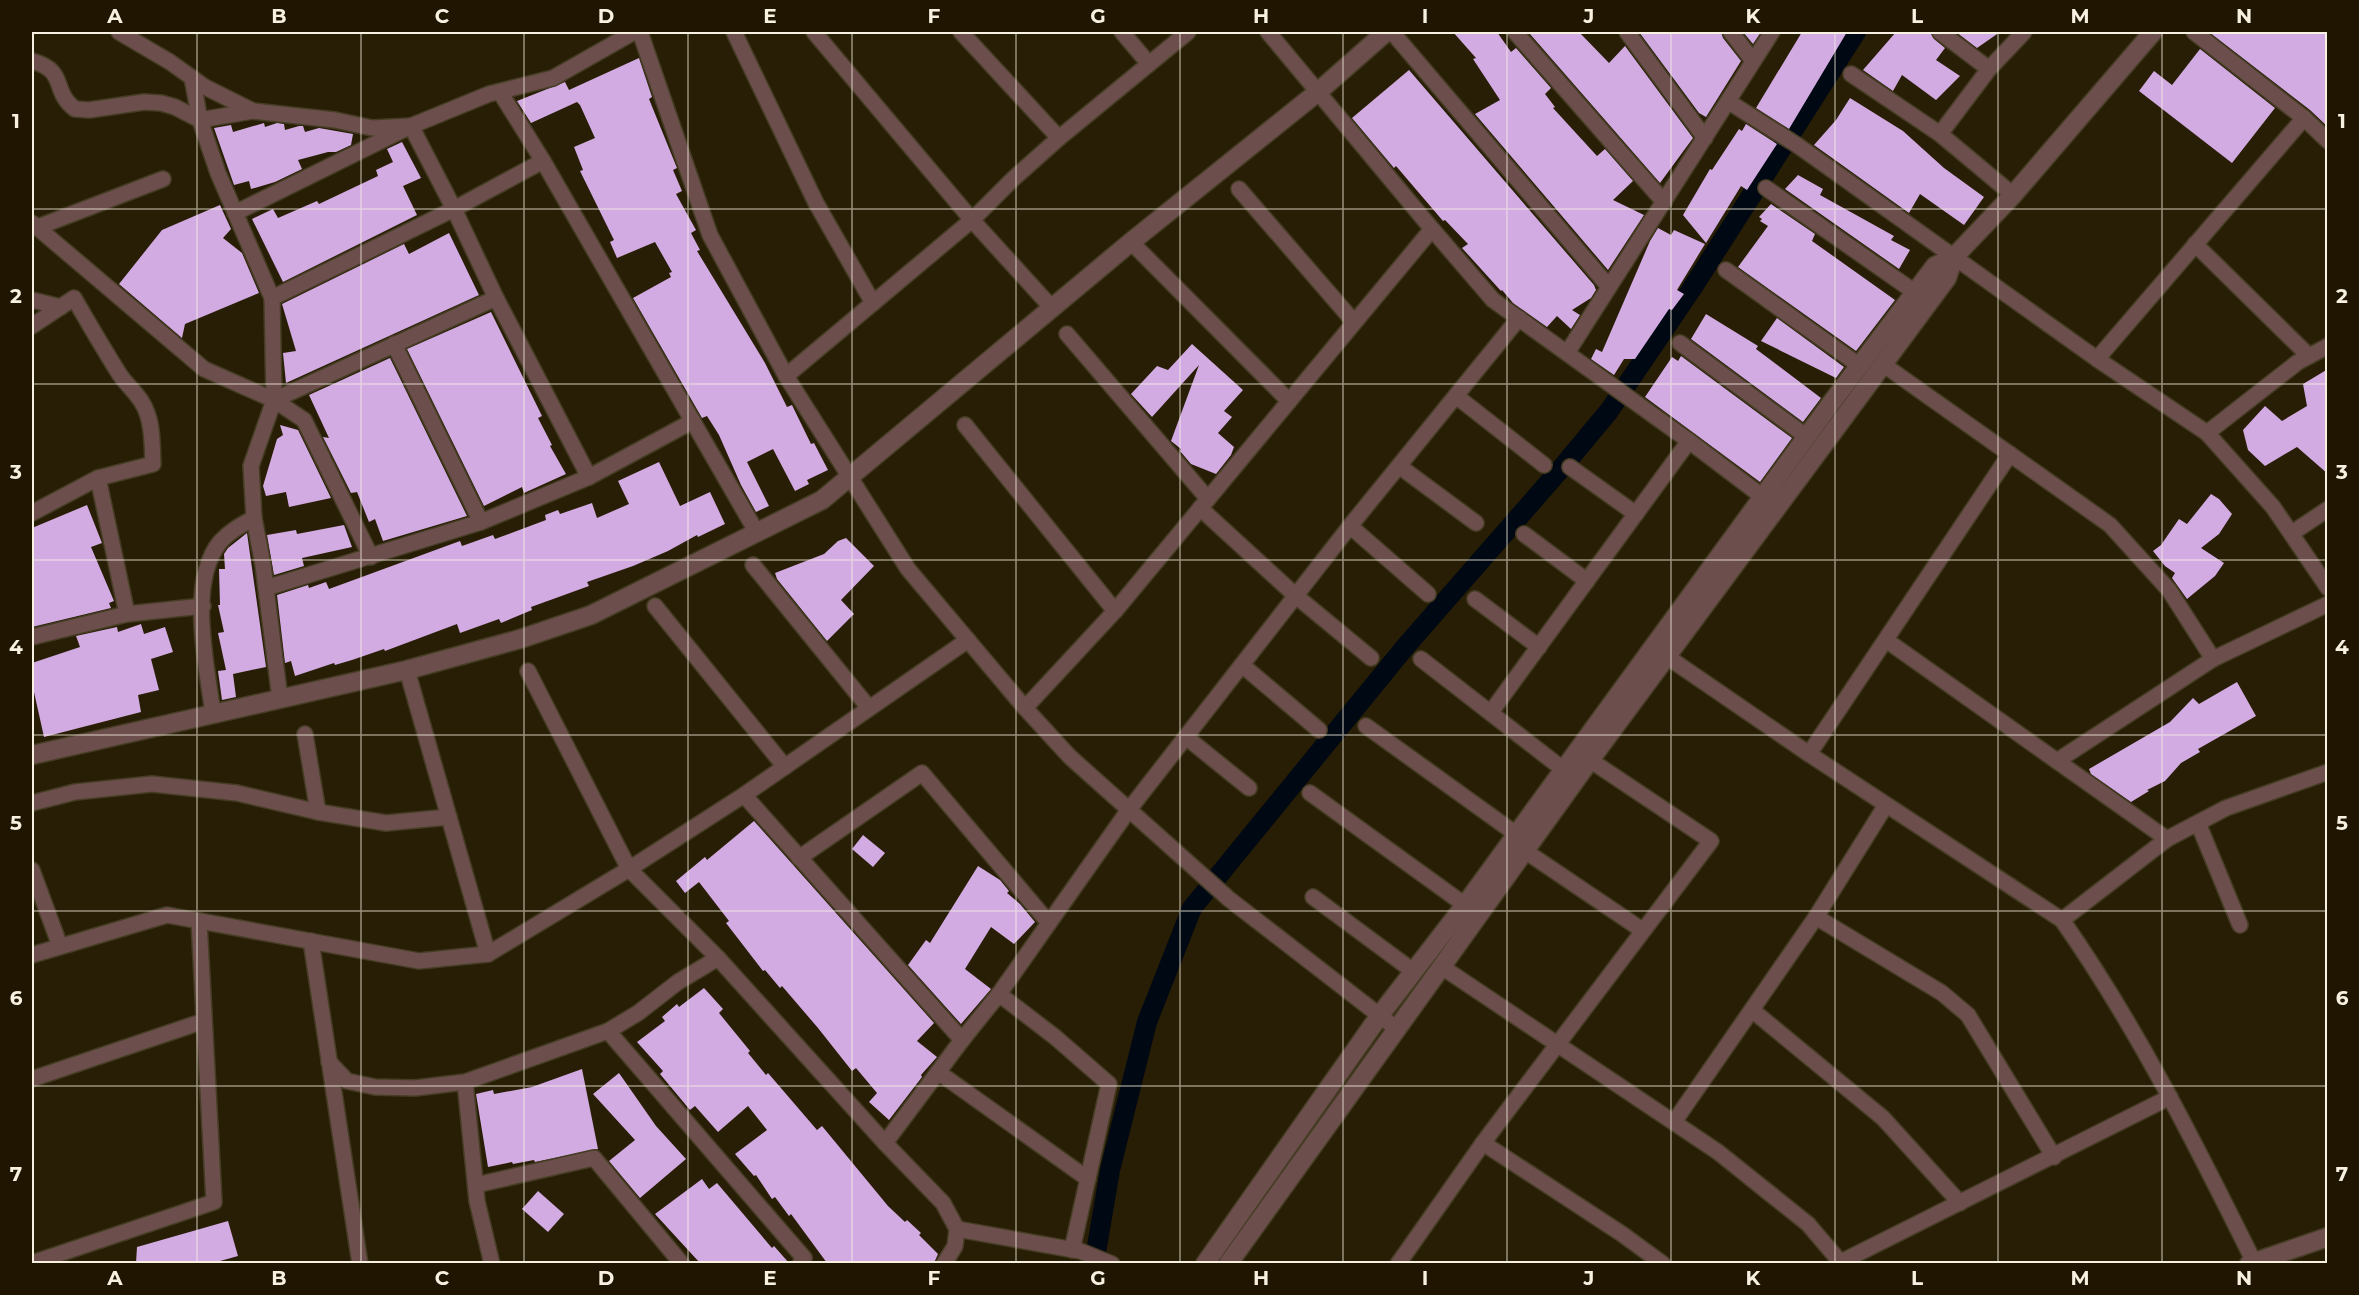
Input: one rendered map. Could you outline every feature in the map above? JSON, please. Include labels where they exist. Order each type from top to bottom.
[{"type":"street","points":[[119,32],[206,87],[253,111]]},
{"type":"street","points":[[235,213],[411,126],[500,92],[553,78],[634,32]]},
{"type":"street","points":[[640,32],[710,235],[786,376],[908,568],[1024,708],[1070,757],[1229,899],[1397,1029]]},
{"type":"street","points":[[734,32],[816,203],[873,303]]},
{"type":"street","points":[[814,32],[972,220],[1052,308]]},
{"type":"street","points":[[961,32],[1059,138]]},
{"type":"street","points":[[1122,32],[1149,64]]},
{"type":"street","points":[[786,376],[972,220],[1059,138],[1188,32]]},
{"type":"street","points":[[1268,32],[1493,300],[1763,497]]},
{"type":"street","points":[[32,755],[280,699],[409,676],[591,615],[822,500],[853,482],[1052,308],[1319,91],[1386,32]]},
{"type":"street","points":[[1392,32],[1610,287]]},
{"type":"street","points":[[1515,32],[1664,202]]},
{"type":"street","points":[[1627,32],[1704,138]]},
{"type":"street","points":[[1731,32],[1753,61]]},
{"type":"street","points":[[1567,353],[1772,32]]},
{"type":"street","points":[[1940,32],[1989,69]]},
{"type":"street","points":[[1940,134],[1989,69],[2024,32]]},
{"type":"street","points":[[1228,1263],[1442,967],[1564,770],[1935,266],[1954,257],[2013,195],[2153,32]]},
{"type":"street","points":[[2194,32],[2304,118],[2328,141]]},
{"type":"street","points":[[32,60],[56,74],[62,95],[75,109],[89,111],[144,102],[175,107],[200,120],[253,111],[335,120],[372,128],[411,126]]},
{"type":"street","points":[[1851,74],[1940,134],[2013,195]]},
{"type":"street","points":[[192,78],[200,120],[218,174],[272,298],[274,400],[251,466],[254,518],[266,588],[280,699]]},
{"type":"street","points":[[500,92],[543,161],[757,533]]},
{"type":"street","points":[[1729,102],[1797,145],[2097,359],[2207,433],[2273,507],[2328,588]]},
{"type":"street","points":[[2097,359],[2304,118]]},
{"type":"street","points":[[411,126],[496,298],[589,477]]},
{"type":"street","points":[[272,298],[454,209],[543,161]]},
{"type":"street","points":[[34,225],[163,179]]},
{"type":"street","points":[[1766,188],[1916,293]]},
{"type":"street","points":[[1239,189],[1354,322]]},
{"type":"street","points":[[34,225],[204,369],[274,400],[304,420],[371,557]]},
{"type":"street","points":[[1024,708],[1115,611],[1432,229]]},
{"type":"street","points":[[1131,242],[1289,401]]},
{"type":"street","points":[[2195,244],[2308,356]]},
{"type":"street","points":[[1205,1263],[1413,971],[1465,905],[1590,760],[1947,278],[1954,257]]},
{"type":"street","points":[[1726,270],[1860,366]]},
{"type":"street","points":[[32,326],[74,298],[113,365],[128,387],[140,398],[151,425],[153,464],[98,478],[32,512]]},
{"type":"street","points":[[274,400],[496,298]]},
{"type":"street","points":[[32,300],[61,307]]},
{"type":"street","points":[[885,1143],[999,994],[1128,811],[1350,526],[1519,318]]},
{"type":"street","points":[[1067,334],[1204,504],[1296,596],[1371,658]]},
{"type":"street","points":[[1680,343],[1807,437]]},
{"type":"street","points":[[394,344],[481,522]]},
{"type":"street","points":[[2207,433],[2308,356],[2328,346]]},
{"type":"street","points":[[1884,365],[2110,525],[2169,590],[2214,659]]},
{"type":"street","points":[[1456,396],[1544,465]]},
{"type":"street","points":[[266,588],[481,522],[589,477],[693,421]]},
{"type":"street","points":[[965,425],[1115,611]]},
{"type":"street","points":[[1491,712],[1689,441]]},
{"type":"street","points":[[1809,754],[2010,454]]},
{"type":"street","points":[[1399,466],[1476,523]]},
{"type":"street","points":[[1570,467],[1636,514]]},
{"type":"street","points":[[98,478],[127,614]]},
{"type":"street","points":[[2292,533],[2328,509]]},
{"type":"street","points":[[213,714],[202,625],[203,583],[209,561],[219,544],[232,530],[254,518]]},
{"type":"street","points":[[1350,526],[1428,594]]},
{"type":"street","points":[[1524,534],[1587,581]]},
{"type":"street","points":[[753,565],[869,708]]},
{"type":"street","points":[[1475,599],[1539,647]]},
{"type":"street","points":[[2057,761],[2214,659],[2328,604]]},
{"type":"street","points":[[32,637],[127,614],[202,606]]},
{"type":"street","points":[[655,606],[784,767]]},
{"type":"street","points":[[32,955],[167,915],[419,961],[488,954],[629,869],[744,795],[968,640]]},
{"type":"street","points":[[1886,640],[2167,839]]},
{"type":"street","points":[[1666,656],[1809,754],[2062,920],[2091,961],[2170,1097],[2252,1263],[2328,1237]]},
{"type":"street","points":[[1421,659],[1564,770]]},
{"type":"street","points":[[1242,665],[1319,730]]},
{"type":"street","points":[[528,671],[629,869],[718,958],[885,1143],[943,1203],[957,1229],[955,1246],[944,1263]]},
{"type":"street","points":[[409,676],[488,954]]},
{"type":"street","points":[[1366,726],[1520,843],[1642,930]]},
{"type":"street","points":[[305,734],[318,812]]},
{"type":"street","points":[[1186,737],[1249,788]]},
{"type":"street","points":[[1398,1263],[1556,1044],[1711,841],[1590,760]]},
{"type":"street","points":[[2062,920],[2167,839],[2226,808],[2328,772]]},
{"type":"street","points":[[799,858],[922,773],[1049,922]]},
{"type":"street","points":[[32,803],[75,792],[152,784],[237,793],[318,812],[386,823],[449,817]]},
{"type":"street","points":[[1310,793],[1465,905]]},
{"type":"street","points":[[744,795],[962,1040]]},
{"type":"street","points":[[1674,1122],[1816,918],[1886,805]]},
{"type":"street","points":[[2198,823],[2240,925]]},
{"type":"street","points":[[32,870],[60,946]]},
{"type":"street","points":[[1313,897],[1413,971]]},
{"type":"street","points":[[1816,918],[1942,993],[1968,1015],[2054,1157]]},
{"type":"street","points":[[32,1263],[214,1202],[199,921]]},
{"type":"street","points":[[311,941],[360,1263]]},
{"type":"street","points":[[329,1062],[347,1081],[375,1087],[415,1088],[465,1082],[608,1031],[638,1013],[678,982],[718,958]]},
{"type":"street","points":[[1442,967],[1718,1152],[1808,1224],[1841,1263],[2170,1097]]},
{"type":"street","points":[[999,994],[1055,1037],[1109,1084],[1088,1179],[1076,1251]]},
{"type":"street","points":[[1752,1010],[1883,1118],[1960,1203]]},
{"type":"street","points":[[32,1079],[204,1021]]},
{"type":"street","points":[[608,1031],[804,1258],[800,1263]]},
{"type":"street","points":[[938,1072],[1088,1179]]},
{"type":"street","points":[[465,1082],[477,1201],[492,1263]]},
{"type":"street","points":[[1483,1143],[1663,1263]]},
{"type":"street","points":[[476,1185],[594,1158],[674,1260]]},
{"type":"street","points":[[957,1229],[1076,1251],[1107,1261]]},
{"type":"building","points":[[1453,32],[1497,32],[1511,52],[1516,48],[1551,88],[1545,94],[1555,107],[1553,108],[1597,156],[1605,149],[1633,181],[1613,200],[1644,215],[1608,270],[1475,114],[1500,100],[1473,59],[1476,58]]},
{"type":"building","points":[[1533,32],[1579,32],[1609,63],[1625,46],[1693,138],[1660,183],[1530,34]]},
{"type":"building","points":[[1639,32],[1721,32],[1741,61],[1706,117],[1699,113]]},
{"type":"building","points":[[1743,32],[1761,32],[1753,44]]},
{"type":"building","points":[[1802,32],[1847,32],[1789,129],[1756,108]]},
{"type":"building","points":[[1896,32],[1930,32],[1934,39],[1945,48],[1936,60],[1960,76],[1936,100],[1902,75],[1893,91],[1863,70]]},
{"type":"building","points":[[1956,32],[2000,32],[1977,48]]},
{"type":"building","points":[[2209,32],[2328,32],[2328,127],[2310,110]]},
{"type":"building","points":[[2200,49],[2275,108],[2232,163],[2139,91],[2154,71],[2172,85]]},
{"type":"building","points":[[639,58],[652,97],[649,99],[677,168],[673,170],[682,191],[676,194],[696,230],[691,233],[700,250],[697,251],[765,363],[787,407],[792,405],[811,444],[814,443],[828,470],[807,480],[809,484],[795,491],[773,449],[747,462],[769,506],[756,512],[741,485],[719,435],[707,416],[702,418],[633,298],[671,277],[669,273],[672,272],[655,242],[617,258],[610,242],[614,240],[580,171],[583,170],[574,147],[595,138],[580,105],[577,102],[531,123],[517,101],[565,82],[569,90]]},
{"type":"building","points":[[1409,70],[1594,285],[1596,290],[1591,298],[1572,310],[1580,315],[1571,329],[1557,316],[1547,327],[1513,303],[1462,248],[1468,244],[1445,220],[1443,221],[1396,166],[1394,168],[1352,118]]},
{"type":"building","points":[[1850,98],[1903,131],[1944,168],[1984,197],[1964,225],[1920,194],[1909,213],[1814,145],[1836,120]]},
{"type":"building","points":[[264,123],[265,127],[277,123],[284,124],[285,130],[303,126],[305,132],[319,128],[353,134],[351,145],[336,152],[298,160],[302,169],[275,182],[251,189],[249,181],[234,185],[214,128],[231,125],[233,132]]},
{"type":"building","points":[[1746,124],[1777,144],[1747,190],[1741,186],[1706,243],[1683,215],[1710,169],[1712,170],[1739,129],[1742,131]]},
{"type":"building","points":[[402,142],[421,178],[403,186],[417,215],[283,282],[252,219],[273,209],[278,218],[317,201],[319,204],[378,176],[376,170],[393,162],[387,149]]},
{"type":"building","points":[[1798,175],[1823,189],[1820,195],[1894,236],[1891,240],[1910,250],[1899,269],[1785,189]]},
{"type":"building","points":[[1771,204],[1815,234],[1812,241],[1895,300],[1856,351],[1738,267],[1768,226],[1760,221],[1762,219],[1759,217]]},
{"type":"building","points":[[220,205],[231,229],[223,238],[242,253],[259,293],[185,324],[182,338],[119,284],[162,230]]},
{"type":"building","points":[[1658,228],[1671,235],[1674,230],[1705,244],[1677,290],[1684,294],[1672,310],[1669,309],[1635,359],[1624,359],[1614,375],[1591,359],[1596,349],[1602,352],[1650,241]]},
{"type":"building","points":[[449,233],[479,295],[286,383],[283,353],[296,351],[282,304],[404,244],[409,254]]},
{"type":"building","points":[[491,312],[542,416],[538,418],[552,445],[550,446],[566,474],[524,493],[522,487],[484,506],[407,349]]},
{"type":"building","points":[[1706,314],[1758,346],[1756,349],[1821,398],[1803,422],[1691,339]]},
{"type":"building","points":[[1777,318],[1844,367],[1836,378],[1761,341]]},
{"type":"building","points":[[1192,344],[1243,390],[1224,411],[1232,417],[1218,433],[1234,447],[1231,455],[1216,474],[1191,464],[1180,451],[1181,449],[1171,441],[1199,365],[1152,417],[1131,394],[1157,366],[1168,370]]},
{"type":"building","points":[[1681,356],[1792,438],[1760,482],[1645,397],[1672,357],[1678,361]]},
{"type":"building","points":[[390,358],[467,516],[383,541],[375,519],[369,522],[357,492],[351,493],[323,437],[329,438],[309,395]]},
{"type":"building","points":[[2328,369],[2328,474],[2297,447],[2265,466],[2248,450],[2243,430],[2265,406],[2282,421],[2307,406],[2303,384]]},
{"type":"building","points":[[280,425],[298,430],[331,498],[289,507],[286,492],[266,496],[263,486],[277,439],[283,435]]},
{"type":"building","points":[[659,462],[680,506],[710,492],[725,524],[633,566],[587,582],[589,586],[531,607],[532,610],[501,623],[499,619],[460,633],[457,624],[385,651],[384,649],[295,676],[291,661],[285,663],[277,595],[326,582],[329,589],[460,541],[462,546],[493,535],[495,539],[546,520],[545,515],[558,510],[560,514],[592,503],[597,518],[629,504],[618,481]]},
{"type":"building","points":[[2211,494],[2219,499],[2232,514],[2219,534],[2201,548],[2224,563],[2215,576],[2187,599],[2172,578],[2175,573],[2165,566],[2153,551],[2161,545],[2179,519],[2187,524]]},
{"type":"building","points":[[87,505],[102,543],[91,547],[114,601],[109,603],[111,608],[32,627],[32,528]]},
{"type":"building","points":[[344,525],[352,547],[302,558],[304,566],[274,575],[267,535],[296,530],[297,534]]},
{"type":"building","points":[[247,533],[266,667],[233,674],[236,697],[222,700],[218,671],[226,670],[218,633],[224,632],[218,605],[220,605],[219,569],[225,569],[224,554],[228,548]]},
{"type":"building","points":[[846,538],[874,566],[841,600],[854,614],[827,641],[777,579],[775,573],[824,554],[838,541]]},
{"type":"building","points":[[141,624],[144,634],[165,627],[173,652],[151,659],[159,690],[138,695],[141,712],[44,737],[32,683],[32,663],[80,647],[76,636],[117,627],[118,632]]},
{"type":"building","points":[[2237,682],[2256,716],[2198,749],[2200,752],[2181,763],[2165,781],[2147,790],[2149,791],[2131,802],[2091,774],[2089,769],[2170,722],[2193,698],[2199,704]]},
{"type":"building","points":[[754,821],[934,1023],[917,1041],[937,1057],[921,1075],[922,1077],[889,1120],[869,1102],[877,1093],[856,1068],[852,1071],[782,986],[780,988],[765,970],[763,971],[726,923],[729,921],[699,882],[685,893],[676,881],[705,857],[707,860]]},
{"type":"building","points":[[863,835],[885,853],[873,867],[852,849]]},
{"type":"building","points":[[978,866],[1000,880],[1009,891],[1007,893],[1035,922],[1014,944],[991,927],[965,969],[991,989],[961,1024],[908,965],[926,940],[930,943]]},
{"type":"building","points":[[704,988],[723,1009],[719,1013],[766,1075],[768,1073],[817,1130],[822,1126],[888,1206],[921,1233],[919,1235],[938,1254],[934,1263],[827,1263],[791,1214],[789,1216],[775,1197],[772,1199],[756,1175],[754,1176],[735,1154],[767,1130],[748,1106],[718,1132],[695,1106],[690,1110],[660,1074],[663,1071],[637,1042],[665,1021],[662,1017],[677,1004],[679,1007]]},
{"type":"building","points":[[582,1069],[598,1149],[535,1162],[534,1160],[513,1164],[512,1162],[488,1167],[476,1094],[493,1090],[494,1094],[532,1087]]},
{"type":"building","points":[[619,1073],[656,1126],[686,1159],[640,1198],[609,1161],[635,1140],[593,1094]]},
{"type":"building","points":[[702,1179],[709,1189],[717,1183],[772,1248],[774,1246],[789,1263],[700,1263],[655,1214]]},
{"type":"building","points":[[538,1191],[564,1214],[548,1232],[522,1209]]},
{"type":"building","points":[[228,1221],[238,1256],[213,1263],[136,1263],[137,1247]]},
{"type":"waterway","points":[[1094,1264],[1110,1170],[1147,1022],[1192,908],[1406,646],[1609,411],[1691,290],[1856,32]]}]
